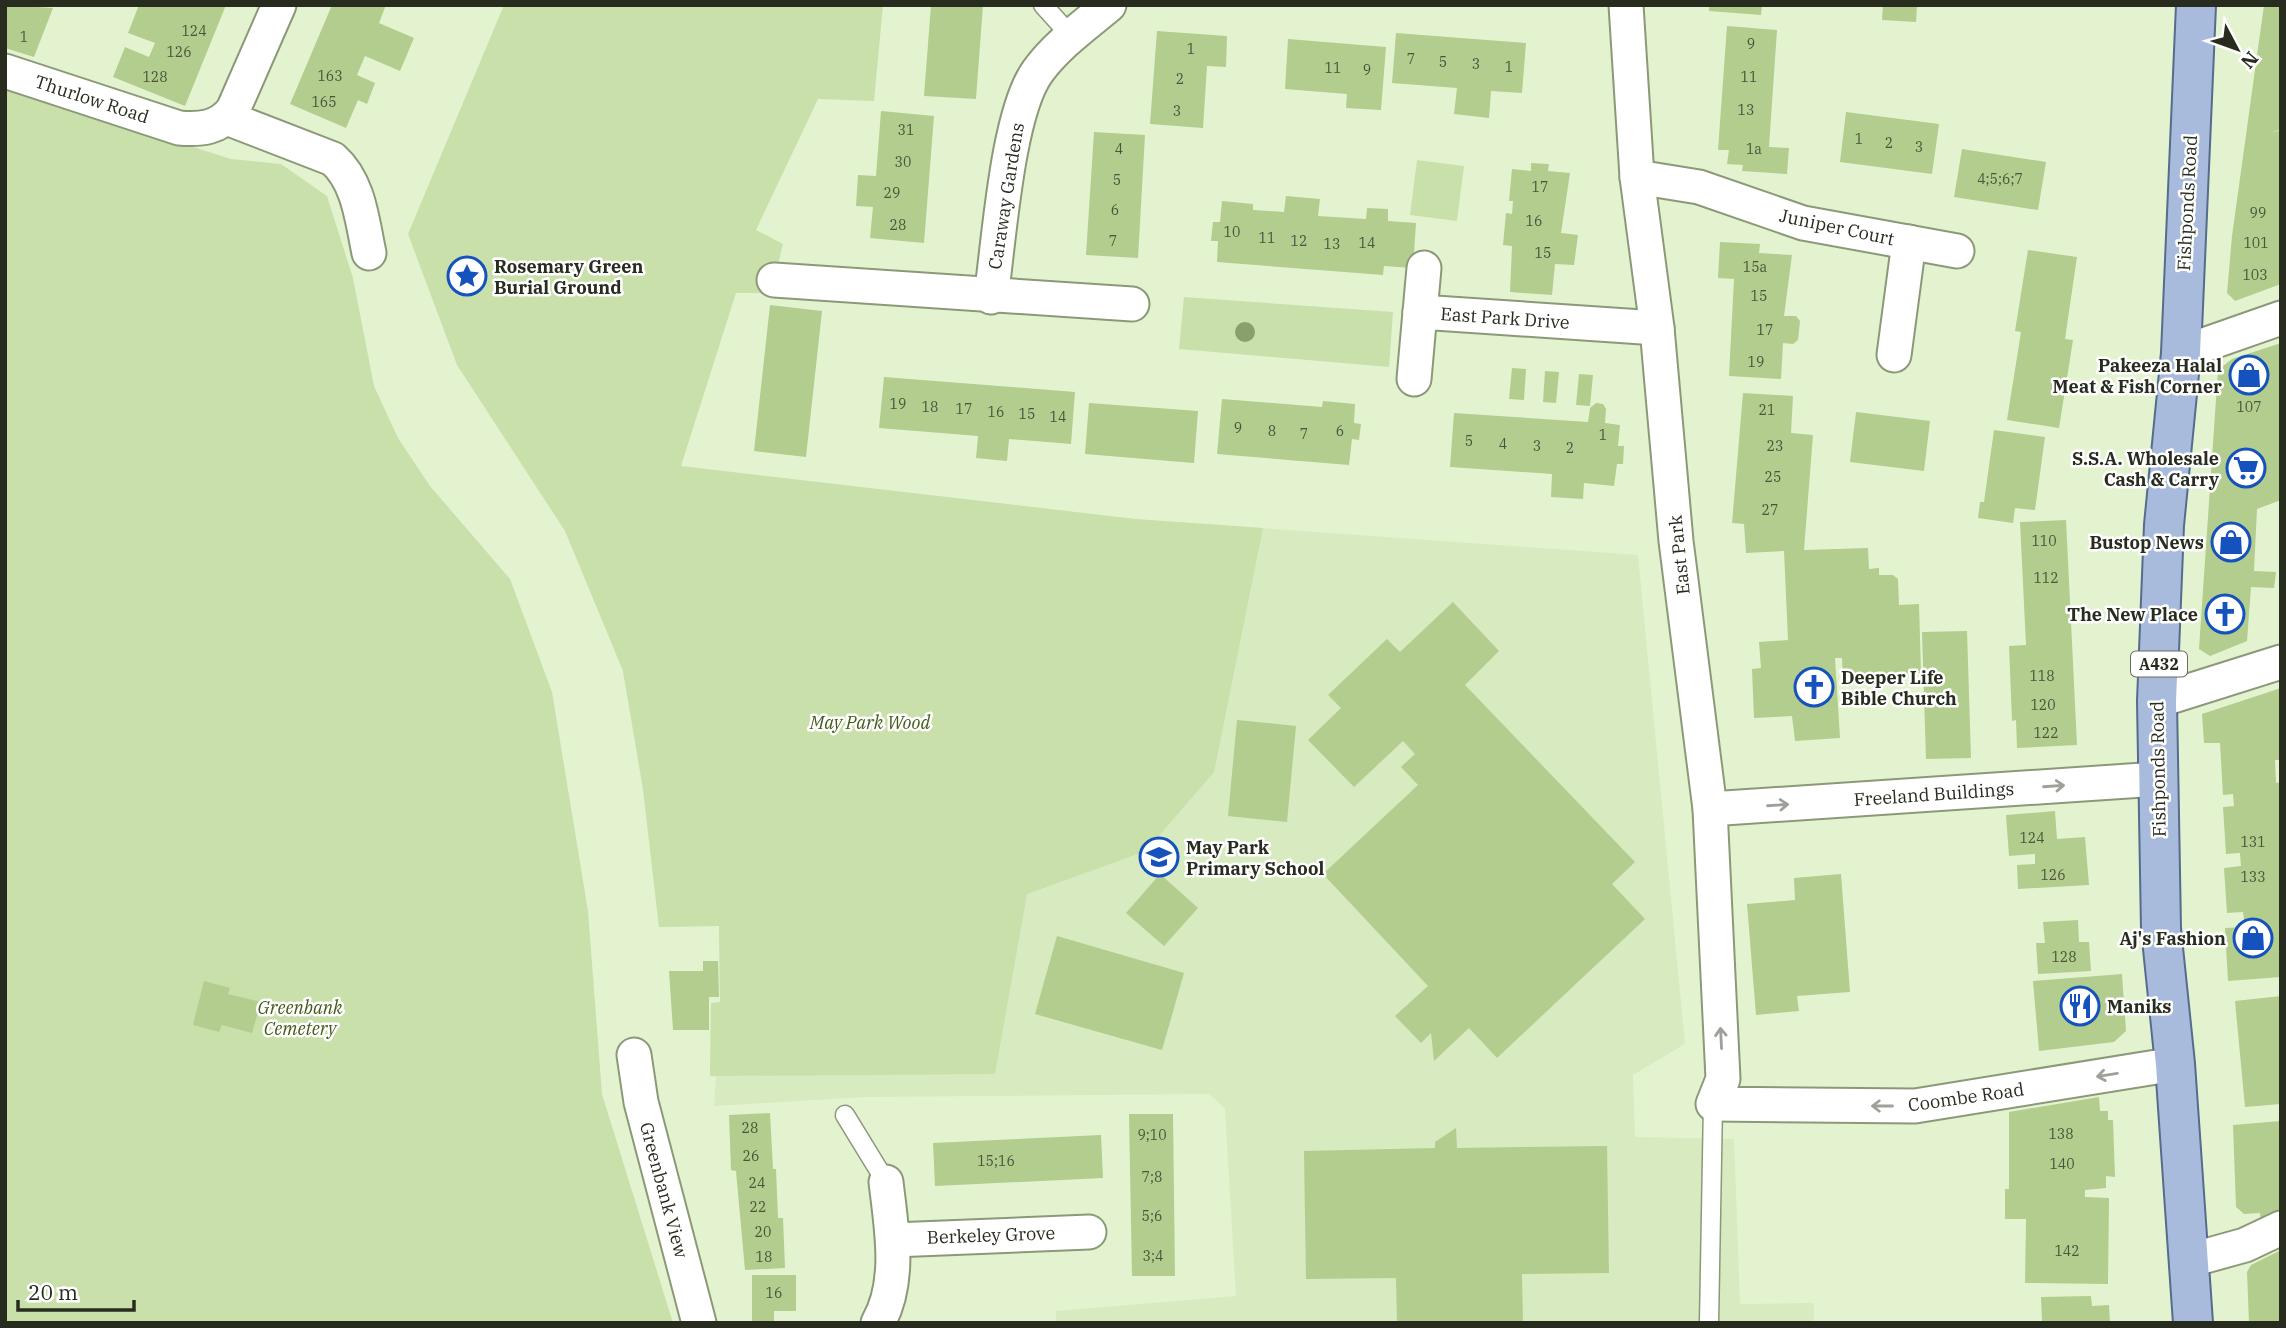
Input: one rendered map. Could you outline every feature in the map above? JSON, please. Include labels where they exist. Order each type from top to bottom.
[{"type":"main road","name":"Fishponds Road","points":[[2193,1323],[2191,1260],[2161,929],[2157,701],[2164,525],[2180,353],[2196,5]]},
{"type":"street","points":[[279,5],[243,90],[227,118],[333,159],[344,169],[353,184],[369,253]]},
{"type":"street","name":"Caraway Gardens","points":[[991,297],[1017,118],[1037,72],[1071,36],[1109,5]]},
{"type":"street","name":"East Park","points":[[1626,5],[1637,177],[1657,328],[1676,541],[1710,809],[1723,1079],[1713,1104]]},
{"type":"street","name":"Thurlow Road","points":[[5,71],[179,128],[205,128],[227,118]]},
{"type":"street","name":"Juniper Court","points":[[1637,177],[1699,187],[1803,223],[1957,251]]},
{"type":"street","points":[[1894,355],[1909,242]]},
{"type":"street","points":[[1420,312],[1424,268]]},
{"type":"street","points":[[774,280],[991,297],[1132,304]]},
{"type":"street","name":"East Park Drive","points":[[1415,379],[1420,312],[1657,328]]},
{"type":"street","points":[[2180,353],[2281,318]]},
{"type":"street","points":[[2157,701],[2281,662]]},
{"type":"street","name":"Freeland Buildings","points":[[1710,809],[2158,779]]},
{"type":"street","name":"Greenbank View","points":[[634,1055],[641,1102],[699,1323]]},
{"type":"street","name":"Coombe Road","points":[[1713,1104],[1915,1106],[2175,1064]]},
{"type":"street","points":[[878,1323],[891,1279],[893,1240],[886,1182]]},
{"type":"street","points":[[2191,1260],[2245,1245],[2281,1228]]},
{"type":"street","name":"Berkeley Grove","points":[[893,1240],[1089,1232]]},
{"type":"lane","points":[[1043,5],[1071,36]]},
{"type":"lane","points":[[1710,1323],[1713,1104]]},
{"type":"lane","points":[[845,1115],[886,1182]]},
{"type":"shaded area","name":"May Park Primary School","points":[[712,470],[1135,519],[1638,555],[1685,1044],[1633,1075],[1635,1137],[1734,1139],[1740,1304],[1814,1303],[1814,1323],[1056,1323],[1056,1311],[1236,1296],[1225,1109],[1209,1094],[865,1097],[714,1106],[716,1077],[710,1076],[711,1003],[720,1002],[719,926],[659,927],[643,789],[623,671]]},
{"type":"green space","name":"May Park Wood","points":[[504,5],[883,5],[874,101],[818,99],[756,230],[783,244],[771,293],[736,293],[681,466],[1135,519],[1263,528],[1214,772],[1146,851],[1027,894],[995,1074],[710,1076],[711,1003],[720,1002],[719,926],[659,927],[643,789],[623,671],[565,531],[457,365],[408,234]]},
{"type":"green space","name":"Greenbank Cemetery","points":[[5,87],[231,159],[281,164],[327,196],[353,278],[374,386],[398,438],[430,486],[510,579],[552,692],[588,911],[602,1094],[673,1323],[5,1323]]},
{"type":"green space","points":[[1417,160],[1464,166],[1457,221],[1410,215]]},
{"type":"green space","points":[[1184,297],[1393,312],[1389,367],[1179,349]]},
{"type":"building","points":[[5,5],[53,8],[34,57],[5,48]]},
{"type":"building","points":[[139,5],[226,5],[185,106],[113,77],[125,47],[149,57],[155,43],[128,33]]},
{"type":"building","points":[[332,5],[386,5],[379,23],[414,38],[400,71],[365,56],[357,75],[375,83],[367,104],[358,100],[346,128],[290,104]]},
{"type":"building","points":[[931,5],[983,5],[976,99],[924,96]]},
{"type":"building","points":[[1709,5],[1762,5],[1761,15],[1709,11]]},
{"type":"building","points":[[1883,5],[1917,5],[1916,22],[1882,20]]},
{"type":"building","points":[[2264,5],[2281,5],[2281,129],[2271,133],[2281,130],[2281,284],[2235,301],[2227,293],[2232,236]]},
{"type":"building","points":[[1727,26],[1777,30],[1769,147],[1789,148],[1787,174],[1742,171],[1743,165],[1727,164],[1729,150],[1718,150]]},
{"type":"building","points":[[1157,31],[1227,36],[1226,67],[1207,66],[1203,128],[1150,124]]},
{"type":"building","points":[[1396,33],[1526,43],[1522,93],[1491,91],[1489,118],[1454,114],[1457,88],[1392,83]]},
{"type":"building","points":[[1288,39],[1386,47],[1381,110],[1346,108],[1347,94],[1285,89]]},
{"type":"building","points":[[881,111],[934,116],[924,243],[870,238],[873,207],[856,206],[858,175],[876,176]]},
{"type":"building","points":[[1846,112],[1939,124],[1932,174],[1840,162]]},
{"type":"building","points":[[1094,132],[1145,135],[1138,258],[1086,255]]},
{"type":"building","points":[[1962,149],[2046,162],[2038,210],[1954,197]]},
{"type":"building","points":[[1531,163],[1549,164],[1548,171],[1570,173],[1561,233],[1578,235],[1574,265],[1555,264],[1552,295],[1510,292],[1512,246],[1503,245],[1506,213],[1512,214],[1513,201],[1509,201],[1512,169],[1531,171]]},
{"type":"building","points":[[1286,196],[1320,199],[1318,216],[1366,219],[1367,208],[1388,209],[1388,221],[1416,223],[1413,268],[1384,266],[1383,275],[1217,262],[1218,241],[1211,241],[1213,222],[1220,222],[1222,201],[1253,204],[1253,210],[1284,212]]},
{"type":"building","points":[[1720,242],[1760,244],[1759,253],[1792,255],[1784,316],[1796,316],[1800,321],[1798,340],[1793,344],[1783,343],[1781,379],[1729,376],[1734,279],[1718,278]]},
{"type":"building","points":[[2028,250],[2077,257],[2065,339],[2073,340],[2059,428],[2007,420],[2021,332],[2015,331]]},
{"type":"building","points":[[770,305],[822,311],[806,457],[754,451]]},
{"type":"building","points":[[2281,343],[2281,500],[2257,509],[2254,571],[2276,572],[2274,588],[2251,587],[2247,641],[2210,656],[2199,649],[2218,370],[2232,359]]},
{"type":"building","points":[[1512,368],[1526,369],[1524,400],[1509,399]]},
{"type":"building","points":[[1545,371],[1559,372],[1556,403],[1543,402]]},
{"type":"building","points":[[1579,374],[1593,375],[1590,406],[1576,405]]},
{"type":"building","points":[[884,377],[1075,392],[1071,444],[1009,439],[1007,461],[976,458],[978,436],[879,428]]},
{"type":"building","points":[[1743,393],[1793,396],[1791,433],[1813,435],[1804,550],[1868,548],[1869,569],[1879,568],[1879,575],[1893,575],[1898,579],[1899,605],[1919,604],[1921,673],[1878,675],[1878,682],[1843,683],[1842,658],[1835,658],[1840,738],[1795,741],[1792,716],[1754,718],[1752,669],[1761,668],[1759,642],[1788,640],[1784,551],[1746,553],[1744,524],[1732,523]]},
{"type":"building","points":[[1222,399],[1322,407],[1323,401],[1355,404],[1354,423],[1361,424],[1359,440],[1352,439],[1349,465],[1217,454]]},
{"type":"building","points":[[1089,403],[1198,411],[1194,463],[1085,454]]},
{"type":"building","points":[[1596,403],[1603,404],[1606,409],[1605,423],[1620,425],[1618,446],[1624,446],[1623,464],[1617,464],[1614,486],[1584,483],[1583,499],[1551,497],[1552,474],[1450,467],[1454,413],[1588,422],[1590,408]]},
{"type":"building","points":[[1856,412],[1930,421],[1924,471],[1850,462]]},
{"type":"building","points":[[1994,430],[2045,437],[2035,510],[2015,508],[2013,523],[1978,518],[1980,502],[1984,502]]},
{"type":"building","points":[[2066,520],[2077,745],[2017,748],[2016,720],[2012,721],[2009,646],[2026,645],[2020,522]]},
{"type":"building","points":[[1453,602],[1499,651],[1465,685],[1635,862],[1612,884],[1645,919],[1497,1058],[1469,1028],[1434,1061],[1431,1033],[1421,1043],[1395,1016],[1428,986],[1323,874],[1418,785],[1401,767],[1415,754],[1403,741],[1354,787],[1308,740],[1341,708],[1328,695],[1387,639],[1400,652]]},
{"type":"building","points":[[1967,631],[1971,758],[1926,759],[1922,632]]},
{"type":"building","points":[[2281,688],[2281,760],[2275,760],[2276,783],[2281,782],[2281,977],[2228,981],[2225,928],[2245,927],[2243,912],[2227,913],[2224,868],[2241,866],[2240,853],[2226,854],[2223,807],[2234,806],[2233,794],[2223,795],[2220,743],[2204,743],[2202,714]]},
{"type":"building","points":[[1237,720],[1296,726],[1287,822],[1228,816]]},
{"type":"building","points":[[2055,811],[2057,839],[2085,837],[2089,885],[2018,889],[2017,865],[2035,864],[2035,854],[2009,856],[2006,815]]},
{"type":"building","points":[[1160,874],[1198,908],[1164,946],[1126,913]]},
{"type":"building","points":[[1841,874],[1850,992],[1797,996],[1799,1011],[1756,1015],[1747,904],[1795,900],[1794,878]]},
{"type":"building","points":[[2078,920],[2079,942],[2089,942],[2091,971],[2038,974],[2036,943],[2045,943],[2043,922]]},
{"type":"building","points":[[1057,936],[1184,973],[1162,1050],[1035,1014]]},
{"type":"building","points":[[703,961],[718,961],[719,997],[709,997],[709,1030],[673,1030],[669,971],[703,971]]},
{"type":"building","name":"Maniks","points":[[2122,974],[2126,1031],[2114,1042],[2039,1051],[2033,981]]},
{"type":"building","points":[[204,981],[230,988],[228,994],[261,1002],[252,1033],[222,1025],[219,1032],[193,1025]]},
{"type":"building","points":[[2281,996],[2281,1104],[2245,1107],[2235,1001]]},
{"type":"building","points":[[2099,1097],[2100,1111],[2108,1111],[2108,1120],[2113,1120],[2115,1177],[2106,1176],[2106,1188],[2085,1190],[2085,1197],[2109,1198],[2108,1284],[2025,1283],[2026,1219],[2005,1219],[2005,1189],[2009,1189],[2009,1112]]},
{"type":"building","points":[[770,1113],[778,1218],[783,1218],[785,1268],[745,1270],[736,1171],[731,1170],[729,1115]]},
{"type":"building","points":[[1129,1114],[1173,1114],[1175,1276],[1132,1276]]},
{"type":"building","points":[[2281,1121],[2281,1215],[2261,1224],[2260,1213],[2244,1214],[2236,1207],[2233,1125]]},
{"type":"building","points":[[1456,1128],[1457,1148],[1607,1146],[1609,1273],[1522,1274],[1523,1323],[1397,1323],[1396,1278],[1306,1279],[1304,1151],[1435,1148],[1435,1142]]},
{"type":"building","points":[[1101,1135],[1103,1178],[935,1186],[933,1143]]},
{"type":"building","points":[[2281,1250],[2281,1323],[2249,1323],[2247,1272],[2251,1265]]},
{"type":"building","points":[[752,1275],[796,1275],[796,1311],[774,1311],[774,1323],[752,1323]]},
{"type":"building","points":[[2091,1296],[2092,1306],[2109,1305],[2110,1323],[2042,1323],[2041,1297]]},
{"type":"place","name":"Rosemary Green Burial Ground","points":[[467,276]]},
{"type":"place","name":"Pakeeza Halal Meat & Fish Corner","points":[[2249,375]]},
{"type":"place","name":"S.S.A. Wholesale Cash & Carry","points":[[2246,468]]},
{"type":"place","name":"Bustop News","points":[[2231,542]]},
{"type":"place","name":"The New Place","points":[[2225,614]]},
{"type":"place","name":"Deeper Life Bible Church","points":[[1814,687]]},
{"type":"place","name":"May Park Primary School","points":[[1159,857]]},
{"type":"place","name":"Aj's Fashion","points":[[2253,938]]},
{"type":"place","name":"Maniks","points":[[2080,1006]]}]
